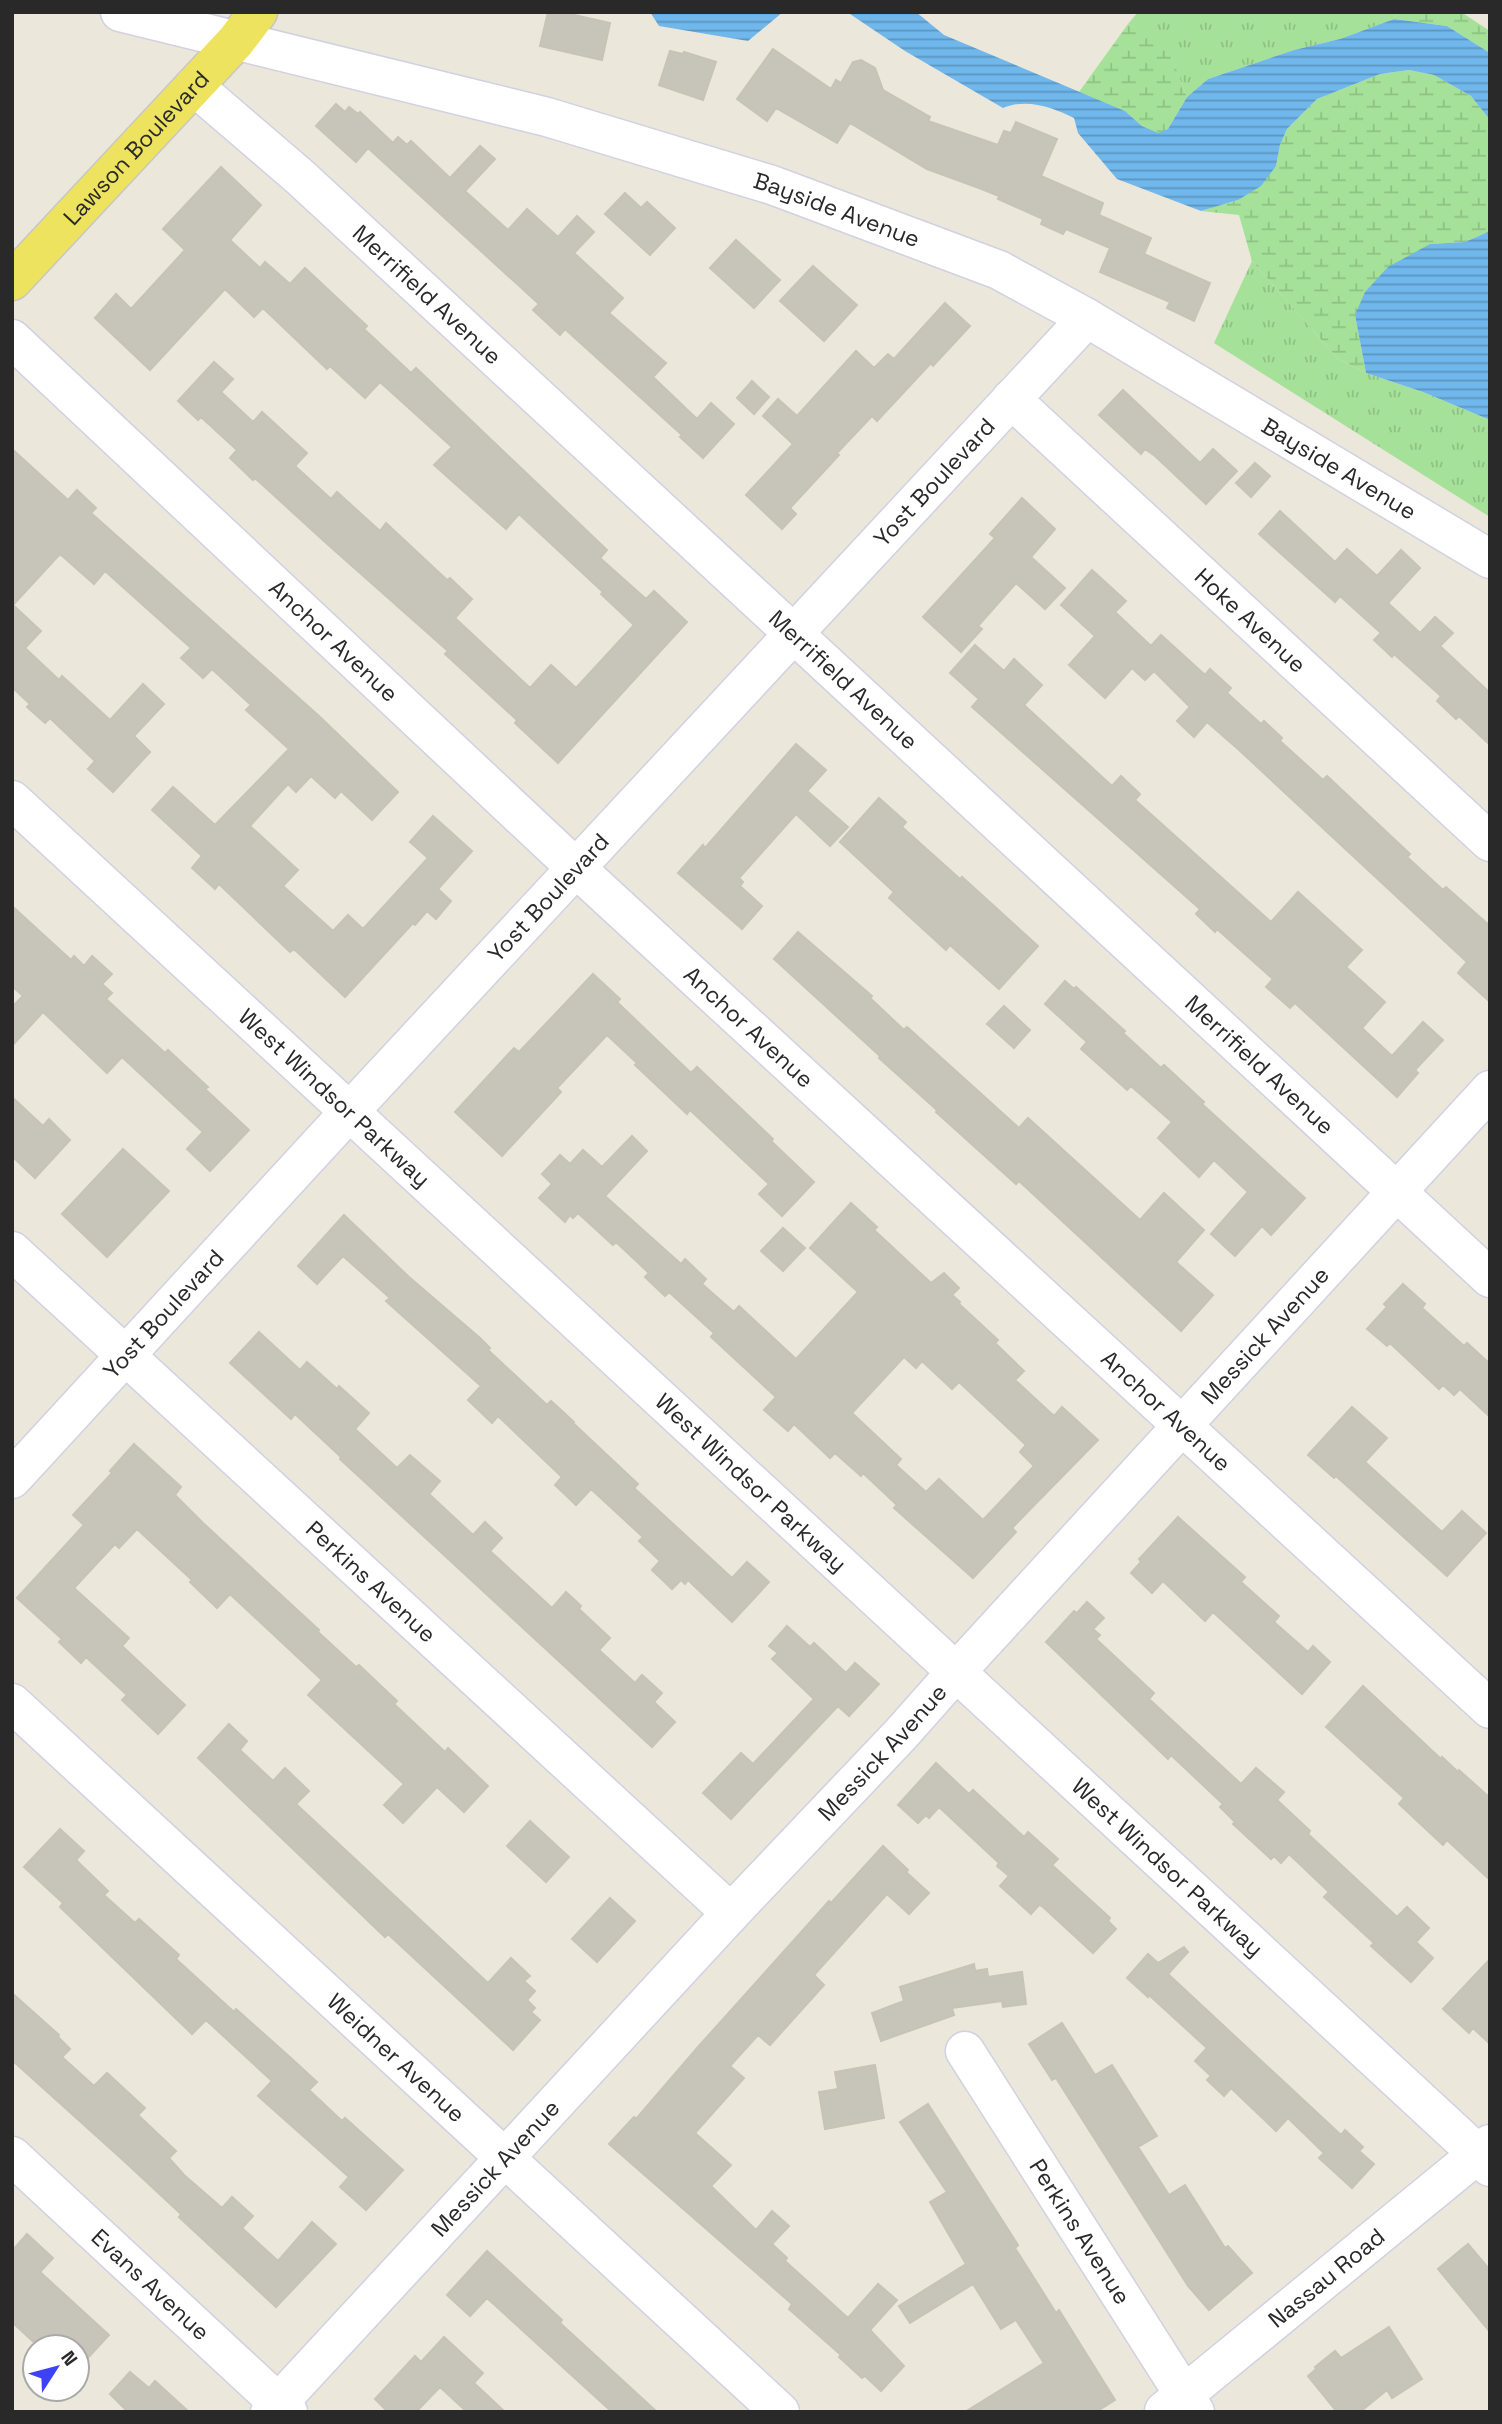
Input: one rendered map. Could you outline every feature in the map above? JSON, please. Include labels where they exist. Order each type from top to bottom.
[{"type":"main road","name":"Lawson Boulevard","points":[[12,281],[247,27]]},
{"type":"street","name":"Bayside Avenue","points":[[120,12],[247,27],[772,185],[999,270],[1087,318],[1490,559]]},
{"type":"street","name":"Merrifield Avenue","points":[[194,86],[310,185],[1490,1278]]},
{"type":"street","name":"Yost Boulevard","points":[[12,1479],[793,632],[1087,318]]},
{"type":"street","name":"Anchor Avenue","points":[[19,361],[576,868],[1490,1709]]},
{"type":"street","name":"Hoke Avenue","points":[[1011,399],[1490,842]]},
{"type":"street","name":"West Windsor Parkway","points":[[12,800],[956,1672],[1486,2155]]},
{"type":"street","name":"Messick Avenue","points":[[279,2409],[504,2159],[901,1734],[1490,1090]]},
{"type":"street","name":"Perkins Avenue","points":[[12,1251],[731,1913]]},
{"type":"street","name":"Weidner Avenue","points":[[12,1703],[780,2412]]},
{"type":"street","name":"Perkins Avenue","points":[[965,2051],[1181,2406]]},
{"type":"street","name":"Nassau Road","points":[[1181,2406],[1486,2155]]},
{"type":"street","name":"Evans Avenue","points":[[12,2156],[279,2409]]},
{"type":"green space","points":[[1138,12],[1398,12],[1394,19],[1340,39],[1294,50],[1208,79],[1187,97],[1167,46],[1128,24]]},
{"type":"green space","points":[[1398,12],[1461,12],[1490,31],[1490,53],[1447,26],[1394,19]]},
{"type":"green space","points":[[1128,24],[1167,45],[1187,97],[1168,129],[1158,134],[1142,126],[1125,111],[1079,92]]},
{"type":"green space","points":[[1409,70],[1434,75],[1471,96],[1490,120],[1490,231],[1465,242],[1430,244],[1355,315],[1366,373],[1338,359],[1252,261],[1239,215],[1201,211],[1238,200],[1276,166],[1280,145],[1287,129],[1317,99],[1380,74]]},
{"type":"green space","points":[[1252,261],[1338,359],[1366,373],[1423,392],[1490,420],[1490,517],[1214,343]]},
{"type":"water","points":[[650,12],[783,12],[748,41],[659,26]]},
{"type":"water","points":[[847,12],[916,12],[944,35],[1125,111],[1142,126],[1158,133],[1168,129],[1187,97],[1208,79],[1294,50],[1340,39],[1394,19],[1447,26],[1490,53],[1490,120],[1471,96],[1434,75],[1409,70],[1380,74],[1317,99],[1287,129],[1280,145],[1276,166],[1261,186],[1238,200],[1201,211],[1117,179],[1078,133],[1074,118],[1039,105],[1021,104],[1003,108],[905,51]]},
{"type":"water","points":[[1490,231],[1490,420],[1423,392],[1366,373],[1355,315],[1365,292],[1388,267],[1430,244],[1465,242]]},
{"type":"building","points":[[548,12],[561,12],[610,23],[602,60],[540,46]]},
{"type":"building","points":[[773,49],[831,89],[836,80],[841,83],[853,62],[861,60],[875,68],[883,90],[930,117],[928,121],[998,145],[1004,131],[1011,133],[1016,122],[1057,139],[1041,176],[1103,203],[1099,215],[1151,238],[1144,254],[1210,283],[1194,321],[1167,308],[1170,302],[1100,272],[1110,248],[1066,229],[1063,234],[1041,224],[1043,219],[998,199],[999,196],[927,169],[850,123],[837,143],[776,108],[767,121],[737,99]]},
{"type":"building","points":[[670,51],[684,52],[716,62],[703,100],[659,85]]},
{"type":"building","points":[[336,104],[345,112],[349,107],[358,114],[360,112],[393,143],[398,137],[407,145],[411,141],[450,178],[480,146],[495,159],[465,191],[508,230],[527,209],[558,237],[577,216],[594,232],[574,253],[623,298],[609,313],[666,363],[653,377],[697,419],[711,403],[734,424],[703,458],[680,437],[682,435],[565,329],[560,335],[533,310],[539,304],[368,148],[356,162],[316,126]]},
{"type":"building","points":[[221,167],[261,205],[230,240],[260,268],[265,262],[290,284],[305,268],[367,326],[364,329],[411,373],[416,368],[607,550],[600,558],[646,599],[654,591],[687,622],[558,763],[515,723],[517,720],[445,654],[448,651],[255,478],[253,480],[230,458],[237,450],[201,417],[198,420],[178,401],[214,362],[233,379],[221,392],[253,422],[262,412],[307,453],[295,466],[331,499],[337,492],[380,531],[386,523],[447,580],[450,578],[472,599],[455,618],[530,688],[551,665],[576,688],[634,625],[601,594],[603,592],[519,514],[506,529],[434,465],[452,447],[380,382],[365,398],[330,366],[327,369],[263,308],[254,317],[225,289],[150,370],[95,318],[116,294],[131,309],[185,250],[163,229]]},
{"type":"building","points":[[625,193],[641,208],[647,202],[675,228],[650,255],[605,214]]},
{"type":"building","points":[[736,240],[780,280],[754,308],[710,268]]},
{"type":"building","points":[[813,266],[857,305],[824,341],[780,301]]},
{"type":"building","points":[[945,303],[970,326],[877,421],[872,416],[837,453],[839,455],[790,508],[796,514],[782,529],[746,495],[793,444],[763,416],[778,399],[797,416],[856,351],[874,368],[888,354],[894,359]]},
{"type":"building","points":[[752,381],[769,397],[754,414],[737,398]]},
{"type":"building","points":[[1123,390],[1200,463],[1213,449],[1237,471],[1206,504],[1155,456],[1145,449],[1141,454],[1099,415]]},
{"type":"building","points":[[12,449],[68,500],[77,490],[96,508],[91,513],[319,716],[398,792],[372,820],[341,791],[335,798],[311,776],[296,792],[288,784],[250,826],[298,870],[283,886],[333,931],[348,915],[363,929],[428,858],[410,842],[433,816],[472,851],[438,889],[451,901],[436,919],[427,911],[415,925],[413,923],[345,997],[294,949],[290,952],[219,884],[215,889],[192,868],[202,856],[152,810],[173,787],[215,825],[289,749],[246,710],[251,705],[212,669],[203,678],[181,658],[191,648],[105,571],[94,584],[60,554],[13,605],[41,631],[25,648],[59,680],[62,676],[110,720],[143,684],[164,704],[134,736],[150,752],[113,792],[88,769],[95,761],[50,718],[45,723],[27,707],[30,704],[12,687]]},
{"type":"building","points":[[1255,463],[1270,476],[1251,497],[1236,483]]},
{"type":"building","points":[[1022,498],[1055,529],[1031,557],[1065,588],[1045,609],[1016,583],[978,626],[982,629],[961,652],[923,617],[995,538],[990,534]]},
{"type":"building","points":[[1280,511],[1335,562],[1347,549],[1377,576],[1401,550],[1420,568],[1388,603],[1420,633],[1435,617],[1453,633],[1440,646],[1490,693],[1490,745],[1459,716],[1456,719],[1437,701],[1441,696],[1374,640],[1381,633],[1340,596],[1335,602],[1259,534]]},
{"type":"building","points":[[1092,570],[1126,601],[1115,612],[1151,646],[1161,635],[1205,675],[1210,669],[1231,688],[1227,693],[1261,724],[1264,721],[1282,738],[1280,741],[1323,780],[1327,776],[1410,854],[1407,857],[1443,890],[1446,887],[1490,926],[1490,1002],[1458,973],[1467,962],[1238,749],[1207,722],[1194,737],[1177,721],[1190,707],[1154,671],[1145,680],[1132,668],[1105,698],[1069,665],[1095,636],[1061,605]]},
{"type":"building","points":[[975,645],[1004,671],[1014,659],[1042,685],[1024,705],[1112,786],[1121,776],[1140,794],[1135,800],[1271,922],[1298,892],[1362,950],[1346,967],[1385,1002],[1362,1028],[1392,1056],[1423,1022],[1443,1040],[1415,1070],[1418,1073],[1397,1097],[1295,1003],[1290,1008],[1266,987],[1273,979],[1196,914],[1200,909],[972,707],[979,699],[950,673]]},
{"type":"building","points":[[796,744],[826,770],[807,791],[848,827],[830,846],[796,814],[739,878],[743,882],[740,886],[762,906],[742,929],[678,873],[703,845],[705,848]]},
{"type":"building","points":[[879,798],[906,822],[902,827],[1038,946],[999,989],[950,945],[946,950],[889,898],[894,892],[840,842]]},
{"type":"building","points":[[12,906],[71,960],[74,956],[84,966],[92,956],[112,974],[102,984],[112,993],[106,999],[165,1053],[168,1050],[249,1130],[210,1171],[187,1149],[203,1132],[122,1057],[107,1073],[43,1012],[12,1046],[12,1007],[23,996],[12,986]]},
{"type":"building","points":[[798,932],[872,996],[870,998],[904,1030],[907,1027],[1019,1128],[1028,1118],[1140,1220],[1164,1193],[1204,1230],[1176,1262],[1213,1295],[1181,1331],[1019,1181],[1016,1184],[936,1112],[937,1110],[879,1058],[880,1056],[774,959]]},
{"type":"building","points":[[593,974],[620,999],[617,1002],[691,1073],[697,1067],[814,1182],[782,1216],[759,1194],[769,1184],[690,1110],[687,1114],[607,1035],[557,1088],[561,1092],[502,1156],[455,1112],[514,1048],[519,1052]]},
{"type":"building","points":[[1065,981],[1074,989],[1076,987],[1125,1031],[1123,1033],[1161,1068],[1164,1065],[1204,1102],[1202,1104],[1305,1198],[1271,1235],[1262,1226],[1235,1256],[1211,1234],[1248,1192],[1214,1160],[1199,1177],[1158,1138],[1172,1122],[1131,1086],[1127,1090],[1081,1049],[1087,1042],[1045,1004]]},
{"type":"building","points":[[1004,1006],[1030,1030],[1014,1048],[987,1024]]},
{"type":"building","points":[[12,1097],[43,1126],[49,1119],[70,1140],[35,1178],[12,1156]]},
{"type":"building","points":[[632,1136],[647,1151],[605,1196],[681,1264],[685,1259],[706,1279],[702,1284],[734,1312],[739,1306],[796,1359],[858,1292],[810,1248],[851,1203],[877,1227],[874,1230],[931,1283],[944,1273],[959,1288],[952,1295],[959,1304],[998,1340],[995,1343],[1024,1371],[1015,1380],[1054,1416],[1062,1407],[1098,1440],[1012,1528],[1016,1532],[973,1578],[894,1508],[897,1505],[863,1473],[861,1476],[835,1453],[830,1458],[794,1424],[788,1431],[764,1410],[776,1397],[711,1337],[714,1333],[669,1292],[665,1296],[645,1277],[649,1273],[616,1242],[613,1245],[578,1213],[573,1218],[570,1215],[565,1222],[539,1198],[552,1184],[542,1174],[560,1155],[570,1164],[583,1150],[602,1167]],"holes":[[[904,1357],[916,1368],[922,1361],[952,1389],[959,1382],[1026,1445],[1020,1452],[1034,1466],[983,1520],[939,1479],[926,1492],[896,1465],[901,1459],[852,1413]]]},
{"type":"building","points":[[123,1149],[169,1191],[107,1257],[62,1214]]},
{"type":"building","points":[[344,1215],[409,1277],[480,1338],[490,1348],[488,1350],[547,1405],[551,1401],[574,1422],[638,1484],[634,1488],[732,1578],[747,1562],[769,1582],[732,1622],[688,1580],[685,1584],[681,1580],[672,1589],[652,1570],[660,1561],[639,1541],[643,1537],[591,1489],[576,1505],[555,1485],[562,1477],[498,1416],[492,1423],[468,1400],[481,1386],[386,1301],[390,1298],[343,1256],[317,1284],[298,1266]]},
{"type":"building","points":[[783,1228],[805,1248],[783,1271],[761,1251]]},
{"type":"building","points":[[1403,1284],[1425,1304],[1422,1308],[1464,1346],[1467,1343],[1490,1364],[1490,1417],[1460,1389],[1454,1395],[1443,1385],[1439,1389],[1390,1343],[1387,1346],[1367,1329],[1387,1307],[1384,1304]]},
{"type":"building","points":[[259,1332],[300,1370],[307,1362],[369,1413],[355,1429],[397,1468],[410,1455],[440,1481],[429,1494],[473,1535],[485,1522],[502,1538],[490,1551],[552,1608],[566,1592],[581,1606],[579,1609],[610,1638],[599,1650],[635,1683],[642,1675],[662,1693],[654,1702],[675,1722],[652,1747],[340,1459],[341,1457],[295,1414],[291,1419],[230,1363]]},
{"type":"building","points":[[1352,1407],[1387,1438],[1365,1462],[1442,1532],[1462,1511],[1486,1533],[1447,1576],[1336,1476],[1334,1478],[1308,1455]]},
{"type":"building","points":[[134,1444],[181,1487],[175,1495],[203,1523],[356,1667],[359,1665],[397,1701],[394,1704],[445,1752],[448,1748],[488,1786],[464,1812],[437,1787],[403,1823],[384,1805],[404,1784],[308,1695],[322,1680],[230,1594],[217,1608],[190,1582],[192,1580],[137,1529],[119,1548],[115,1544],[74,1588],[129,1638],[122,1646],[185,1705],[158,1734],[122,1700],[127,1695],[86,1657],[81,1663],[59,1642],[62,1639],[17,1598],[84,1525],[73,1515],[112,1473],[110,1471]]},
{"type":"building","points":[[1178,1517],[1245,1577],[1241,1582],[1279,1616],[1274,1622],[1308,1652],[1313,1646],[1330,1662],[1302,1694],[1213,1612],[1205,1621],[1163,1581],[1152,1593],[1131,1573],[1141,1562],[1139,1559]]},
{"type":"building","points":[[1087,1602],[1104,1618],[1093,1629],[1100,1635],[1096,1639],[1154,1693],[1149,1699],[1241,1784],[1256,1768],[1284,1792],[1277,1800],[1310,1831],[1308,1834],[1397,1917],[1407,1907],[1429,1928],[1416,1942],[1433,1958],[1411,1982],[1371,1946],[1374,1943],[1324,1897],[1329,1892],[1289,1854],[1281,1863],[1274,1856],[1271,1859],[1233,1824],[1235,1822],[1220,1807],[1223,1804],[1171,1755],[1168,1759],[1046,1642],[1074,1611],[1077,1613]]},
{"type":"building","points":[[787,1626],[810,1647],[814,1643],[846,1673],[855,1663],[879,1684],[849,1716],[838,1706],[731,1819],[703,1793],[741,1753],[753,1764],[814,1699],[772,1659],[778,1653],[769,1646]]},
{"type":"building","points":[[1363,1686],[1441,1759],[1442,1757],[1458,1772],[1459,1770],[1490,1798],[1490,1880],[1447,1840],[1443,1845],[1399,1804],[1404,1798],[1326,1727]]},
{"type":"building","points":[[229,1724],[247,1741],[240,1750],[273,1781],[285,1768],[309,1791],[296,1804],[488,1983],[511,1958],[530,1976],[524,1981],[535,1991],[527,2000],[535,2008],[531,2012],[540,2020],[513,2050],[388,1934],[385,1937],[198,1758]]},
{"type":"building","points":[[936,1763],[969,1794],[973,1790],[1024,1837],[1028,1832],[1058,1859],[1052,1865],[1110,1918],[1108,1921],[1116,1929],[1093,1953],[1042,1906],[1039,1905],[1031,1914],[1000,1886],[1009,1876],[997,1866],[999,1863],[939,1807],[929,1818],[926,1815],[918,1823],[898,1805]]},
{"type":"building","points":[[530,1821],[569,1857],[546,1882],[507,1846]]},
{"type":"building","points":[[60,1829],[84,1851],[76,1860],[108,1891],[104,1895],[135,1923],[139,1919],[179,1955],[176,1959],[317,2082],[309,2090],[342,2121],[345,2118],[403,2170],[366,2210],[340,2187],[349,2177],[258,2096],[272,2081],[206,2020],[192,2034],[60,1907],[63,1903],[24,1867]]},
{"type":"building","points":[[883,1846],[929,1893],[909,1914],[887,1894],[814,1975],[824,1985],[770,2045],[758,2035],[730,2066],[744,2078],[695,2133],[731,2165],[711,2186],[756,2230],[772,2211],[789,2226],[772,2244],[787,2258],[785,2261],[848,2318],[878,2284],[897,2300],[870,2330],[904,2366],[881,2391],[865,2376],[862,2378],[839,2357],[841,2355],[789,2309],[792,2304],[609,2144],[634,2117],[636,2119],[829,1901],[831,1903]]},
{"type":"building","points":[[610,1898],[635,1921],[597,1962],[572,1939]]},
{"type":"building","points":[[1184,1947],[1188,1952],[1168,1974],[1341,2135],[1345,2130],[1363,2147],[1359,2151],[1374,2164],[1352,2188],[1319,2158],[1324,2153],[1288,2118],[1276,2131],[1231,2088],[1224,2096],[1207,2080],[1211,2076],[1195,2061],[1207,2048],[1127,1978],[1148,1954],[1158,1963]]},
{"type":"building","points":[[1490,1959],[1490,2044],[1473,2028],[1469,2033],[1443,2009]]},
{"type":"building","points":[[974,1964],[975,1971],[987,1969],[988,1977],[1022,1972],[1026,2004],[1003,2007],[1002,2001],[952,2008],[954,2015],[881,2041],[872,2013],[904,2001],[900,1987]]},
{"type":"building","points":[[12,1993],[59,2035],[70,2049],[62,2057],[94,2086],[107,2073],[145,2108],[138,2115],[176,2151],[169,2158],[184,2175],[222,2208],[232,2197],[253,2216],[242,2228],[278,2261],[312,2222],[336,2244],[276,2307],[179,2217],[181,2214],[12,2060]]},
{"type":"building","points":[[1062,2023],[1095,2075],[1112,2065],[1157,2136],[1138,2147],[1169,2195],[1185,2185],[1225,2248],[1228,2246],[1252,2273],[1209,2310],[1188,2286],[1056,2078],[1052,2080],[1029,2044]]},
{"type":"building","points":[[875,2065],[884,2118],[825,2129],[819,2092],[838,2089],[835,2072]]},
{"type":"building","points":[[928,2104],[1018,2245],[1015,2248],[1056,2313],[1059,2310],[1115,2400],[1096,2412],[965,2412],[1044,2363],[1016,2320],[1001,2329],[973,2284],[910,2323],[899,2306],[966,2264],[930,2202],[947,2192],[900,2122]]},
{"type":"building","points":[[27,2234],[53,2258],[40,2272],[109,2335],[91,2354],[91,2333],[24,2333],[12,2322],[12,2251]]},
{"type":"building","points":[[1468,2244],[1490,2270],[1490,2332],[1438,2269]]},
{"type":"building","points":[[487,2251],[657,2412],[612,2412],[487,2298],[470,2316],[447,2295]]},
{"type":"building","points":[[1389,2327],[1422,2379],[1392,2398],[1387,2390],[1360,2412],[1337,2412],[1308,2376],[1335,2351],[1341,2358]]},
{"type":"building","points":[[444,2337],[483,2373],[474,2383],[505,2412],[467,2412],[440,2387],[416,2412],[388,2412],[375,2399],[415,2356],[421,2362]]},
{"type":"building","points":[[130,2372],[149,2388],[155,2381],[189,2412],[128,2412],[110,2394]]}]
